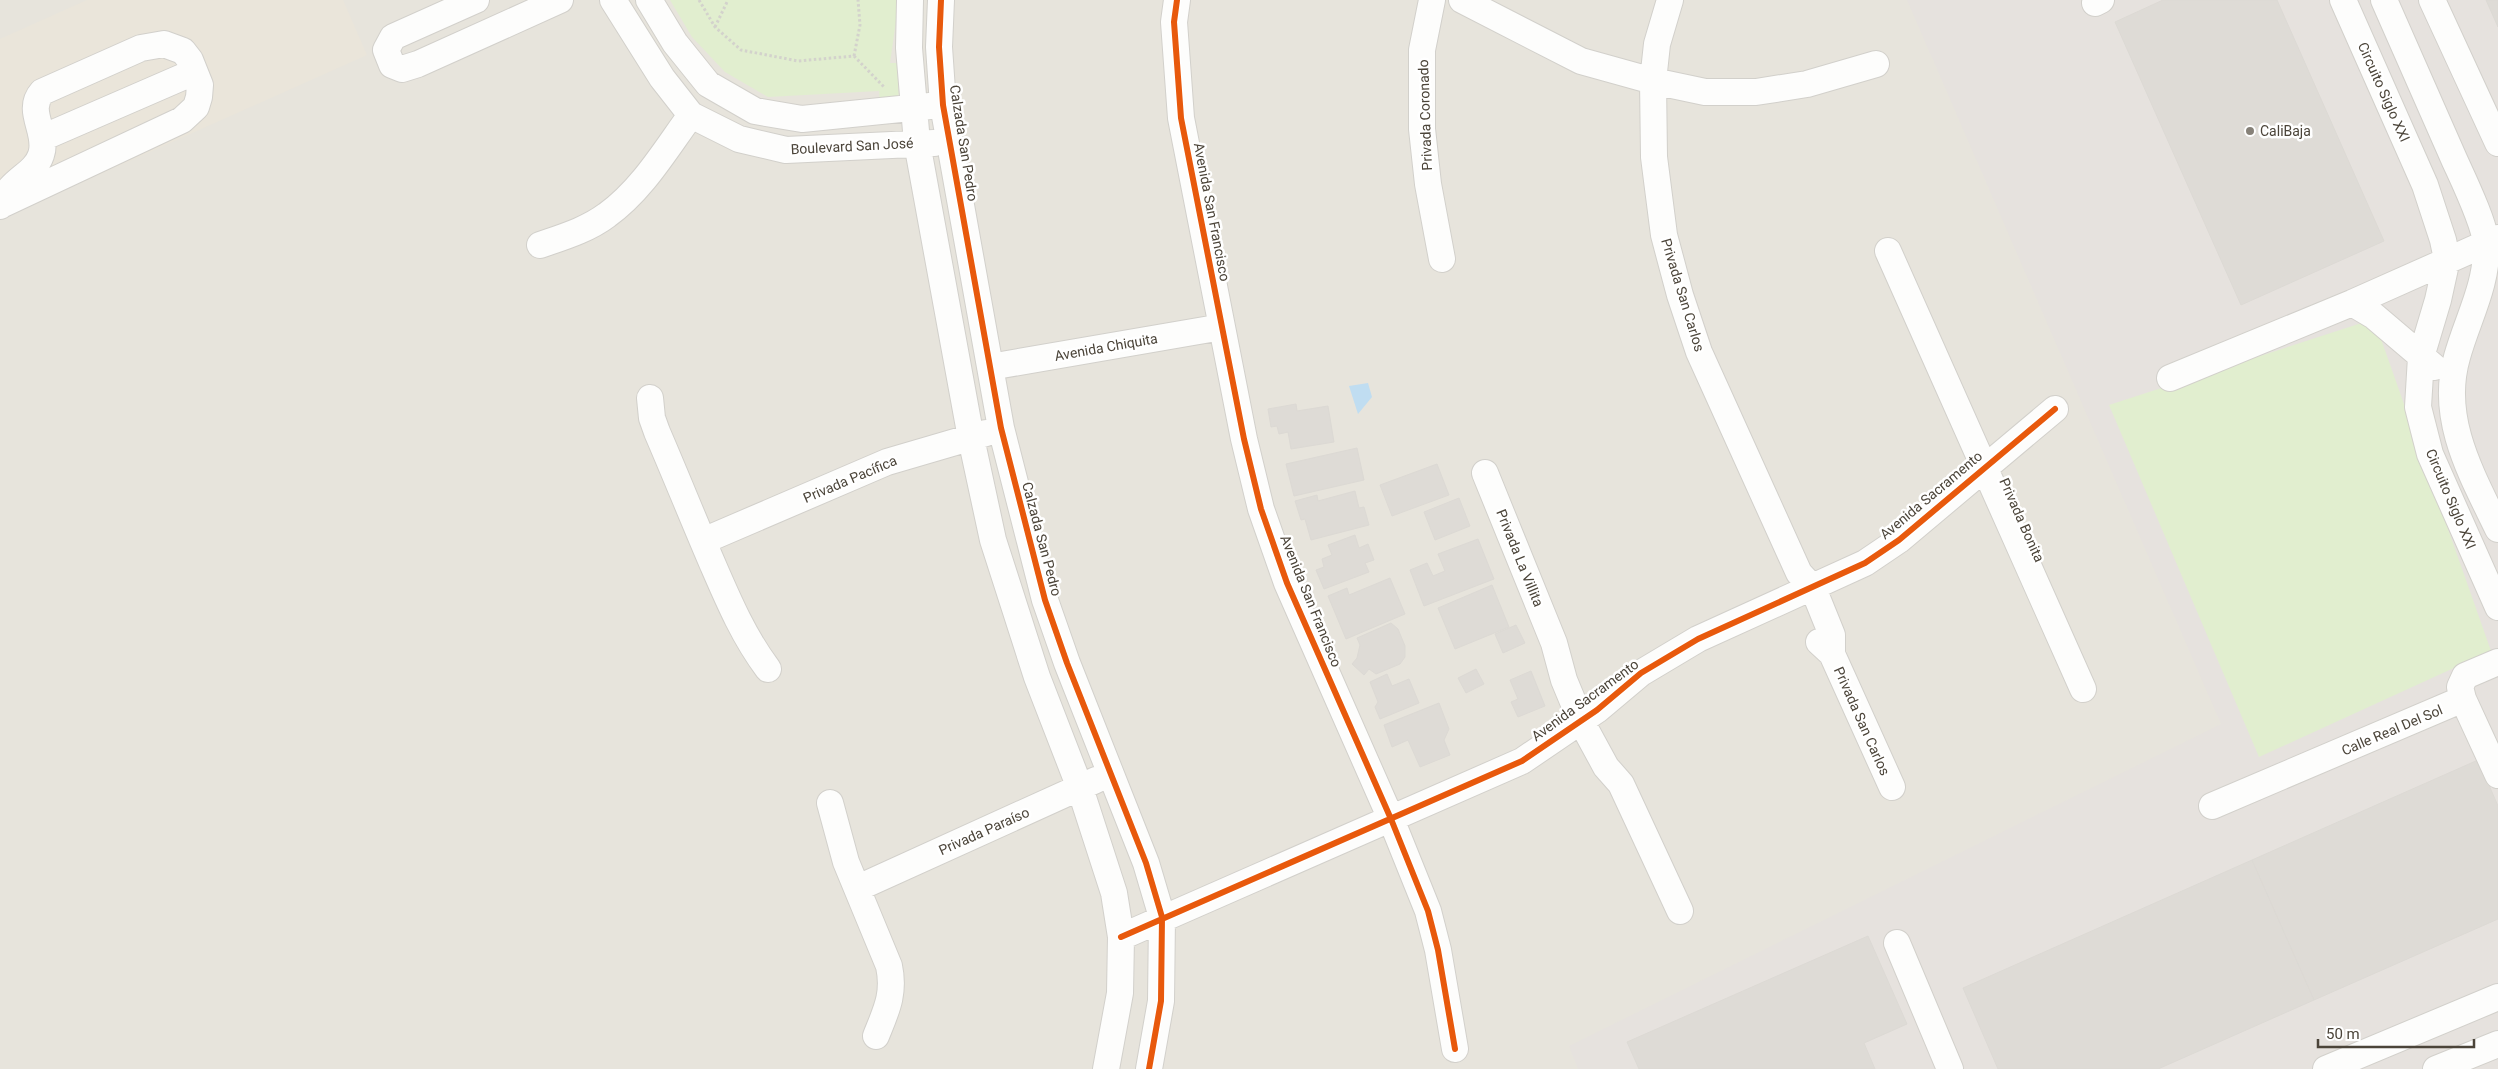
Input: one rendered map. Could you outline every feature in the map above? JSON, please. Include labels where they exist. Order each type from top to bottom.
[{"type":"street","points":[[476,0],[393,37],[386,50],[392,65],[402,69],[418,64],[560,0]]},
{"type":"street","name":"Boulevard San José","points":[[613,0],[662,78],[691,115],[739,139],[786,150],[948,143]]},
{"type":"street","points":[[649,0],[675,42],[708,84],[755,111],[802,119],[943,105]]},
{"type":"street","points":[[910,0],[909,48],[917,143],[971,438],[993,540],[1037,677],[1080,788],[1114,893],[1121,937],[1120,994],[1110,1060],[1106,1069]]},
{"type":"street","name":"Calzada San Pedro","points":[[941,0],[939,47],[948,143],[1001,428],[1045,600],[1110,774],[1146,863],[1162,917],[1161,1001],[1149,1069]]},
{"type":"street","name":"Avenida San Francisco","points":[[1177,0],[1174,22],[1181,118],[1244,439],[1268,528],[1287,584],[1391,819],[1428,911],[1438,950],[1455,1049]]},
{"type":"street","name":"Privada Coronado","points":[[1432,0],[1422,50],[1422,128],[1428,184],[1442,259]]},
{"type":"street","points":[[1462,0],[1582,61],[1653,81],[1705,92],[1756,92],[1807,84],[1876,64]]},
{"type":"street","name":"Privada San Carlos","points":[[1670,0],[1657,44],[1653,81],[1656,176],[1664,235],[1680,295],[1699,352],[1802,585],[1832,635],[1832,654],[1892,788]]},
{"type":"street","name":"Circuito Siglo XXI","points":[[2343,0],[2426,185],[2443,240],[2447,259],[2438,300],[2421,357],[2418,408],[2430,454],[2498,607]]},
{"type":"street","name":"Circuito Siglo XXI","points":[[2384,0],[2470,196],[2492,240],[2490,277],[2456,358],[2452,380],[2452,409],[2457,437],[2468,467],[2498,529]]},
{"type":"street","points":[[2432,0],[2498,143]]},
{"type":"street","points":[[156,44],[175,46],[183,51],[200,85],[196,107],[182,120],[0,206],[8,189],[32,168],[40,158],[43,148],[35,106],[37,98],[48,88],[141,48],[156,44]]},
{"type":"street","points":[[42,138],[194,72]]},
{"type":"street","points":[[540,245],[578,232],[607,216],[632,193],[691,115]]},
{"type":"street","points":[[2170,378],[2352,303],[2492,240]]},
{"type":"street","name":"Privada Bonita","points":[[1888,251],[2083,689]]},
{"type":"street","points":[[2438,300],[2490,277]]},
{"type":"street","points":[[2352,303],[2388,327],[2421,357],[2452,380]]},
{"type":"street","name":"Avenida Chiquita","points":[[990,367],[1222,327]]},
{"type":"street","points":[[650,398],[654,425],[703,541],[738,621],[753,649],[768,669]]},
{"type":"street","name":"Avenida Sacramento","points":[[1121,937],[1162,917],[1522,761],[1589,716],[1641,673],[1698,640],[1802,585],[1865,563],[1899,540],[2056,409]]},
{"type":"street","name":"Privada Pacífica","points":[[703,541],[887,462],[1001,428]]},
{"type":"street","name":"Privada La Villita","points":[[1486,473],[1554,643],[1573,661],[1589,716],[1618,762],[1621,784],[1680,911]]},
{"type":"street","points":[[2498,662],[2465,676],[2460,687],[2463,700],[2498,775]]},
{"type":"street","name":"Calle Real Del Sol","points":[[2212,806],[2463,700]]},
{"type":"street","name":"Privada Paraíso","points":[[858,888],[1110,774]]},
{"type":"street","points":[[830,803],[837,836],[889,966],[892,982],[891,996],[876,1036]]},
{"type":"street","points":[[1897,944],[1950,1069]]},
{"type":"street","points":[[2326,1069],[2498,997]]},
{"type":"street","points":[[2436,1069],[2498,1044]]},
{"type":"path","points":[[699,0],[715,27],[741,50],[798,61],[854,56]]},
{"type":"path","points":[[715,27],[728,0]]},
{"type":"path","points":[[854,56],[860,25],[858,0]]},
{"type":"path","points":[[854,56],[890,94]]},
{"type":"shaded area","points":[[0,0],[2498,0],[2498,1069],[0,1069]]},
{"type":"shaded area","points":[[87,0],[343,0],[367,55],[0,219],[0,39]]},
{"type":"shaded area","points":[[1907,0],[2498,0],[2498,1069],[1578,1069],[1569,1046],[2221,724]]},
{"type":"green space","points":[[670,0],[899,0],[890,63],[897,63],[899,101],[880,102],[879,91],[768,97],[725,72],[692,37]]},
{"type":"green space","points":[[2374,319],[2491,651],[2259,757],[2109,405]]},
{"type":"water","points":[[1368,383],[1372,397],[1358,414],[1349,386]]},
{"type":"building","name":"CaliBaja","points":[[2163,0],[2277,0],[2384,241],[2241,305],[2115,22]]},
{"type":"building","points":[[2486,0],[2498,0],[2498,27]]},
{"type":"building","points":[[1296,404],[1297,411],[1328,406],[1334,442],[1291,449],[1288,432],[1279,434],[1277,426],[1271,427],[1268,409]]},
{"type":"building","points":[[1357,448],[1364,480],[1294,496],[1286,464]]},
{"type":"building","points":[[1437,464],[1449,495],[1392,516],[1380,485]]},
{"type":"building","points":[[1355,491],[1359,508],[1364,507],[1369,525],[1311,540],[1305,519],[1301,520],[1295,501],[1317,495],[1318,501]]},
{"type":"building","points":[[1459,498],[1470,526],[1435,540],[1424,512]]},
{"type":"building","points":[[1355,535],[1359,548],[1368,544],[1374,560],[1365,563],[1369,572],[1324,589],[1316,570],[1324,567],[1322,559],[1332,555],[1328,545]]},
{"type":"building","points":[[1478,539],[1494,579],[1424,606],[1410,570],[1427,563],[1433,576],[1445,571],[1438,554]]},
{"type":"building","points":[[1390,578],[1405,614],[1346,639],[1328,596],[1347,588],[1349,595]]},
{"type":"building","points":[[1492,585],[1509,627],[1455,649],[1438,608]]},
{"type":"building","points":[[1391,623],[1398,629],[1405,646],[1405,657],[1400,664],[1376,674],[1369,669],[1364,675],[1352,664],[1357,658],[1360,645],[1357,638]]},
{"type":"building","points":[[1516,625],[1525,643],[1503,653],[1495,634]]},
{"type":"building","points":[[1476,669],[1484,684],[1466,693],[1458,678]]},
{"type":"building","points":[[1531,671],[1545,706],[1518,717],[1511,702],[1518,699],[1510,680]]},
{"type":"building","points":[[1387,674],[1392,686],[1409,679],[1419,703],[1380,719],[1375,707],[1378,702],[1370,682]]},
{"type":"building","points":[[1439,703],[1449,729],[1444,740],[1450,755],[1420,767],[1408,740],[1392,747],[1384,725]]},
{"type":"building","points":[[2478,760],[2498,806],[2498,919],[2314,1000],[2252,860]]},
{"type":"building","points":[[2252,860],[2314,1000],[2158,1069],[1998,1069],[1963,988]]},
{"type":"building","points":[[1868,936],[1907,1024],[1864,1043],[1875,1069],[1639,1069],[1627,1042]]},
{"type":"cycle path","points":[[941,0],[939,47],[943,105],[1001,428],[1045,600],[1067,663],[1146,863],[1162,917],[1161,1001],[1149,1069]]},
{"type":"cycle path","points":[[1177,0],[1174,22],[1181,118],[1244,439],[1261,509],[1287,583],[1391,819],[1428,911],[1438,950],[1455,1049]]},
{"type":"cycle path","points":[[1121,937],[1522,761],[1597,710],[1641,673],[1698,639],[1865,563],[1899,540],[2055,409]]},
{"type":"place","name":"CaliBaja","points":[[2250,131]]}]
